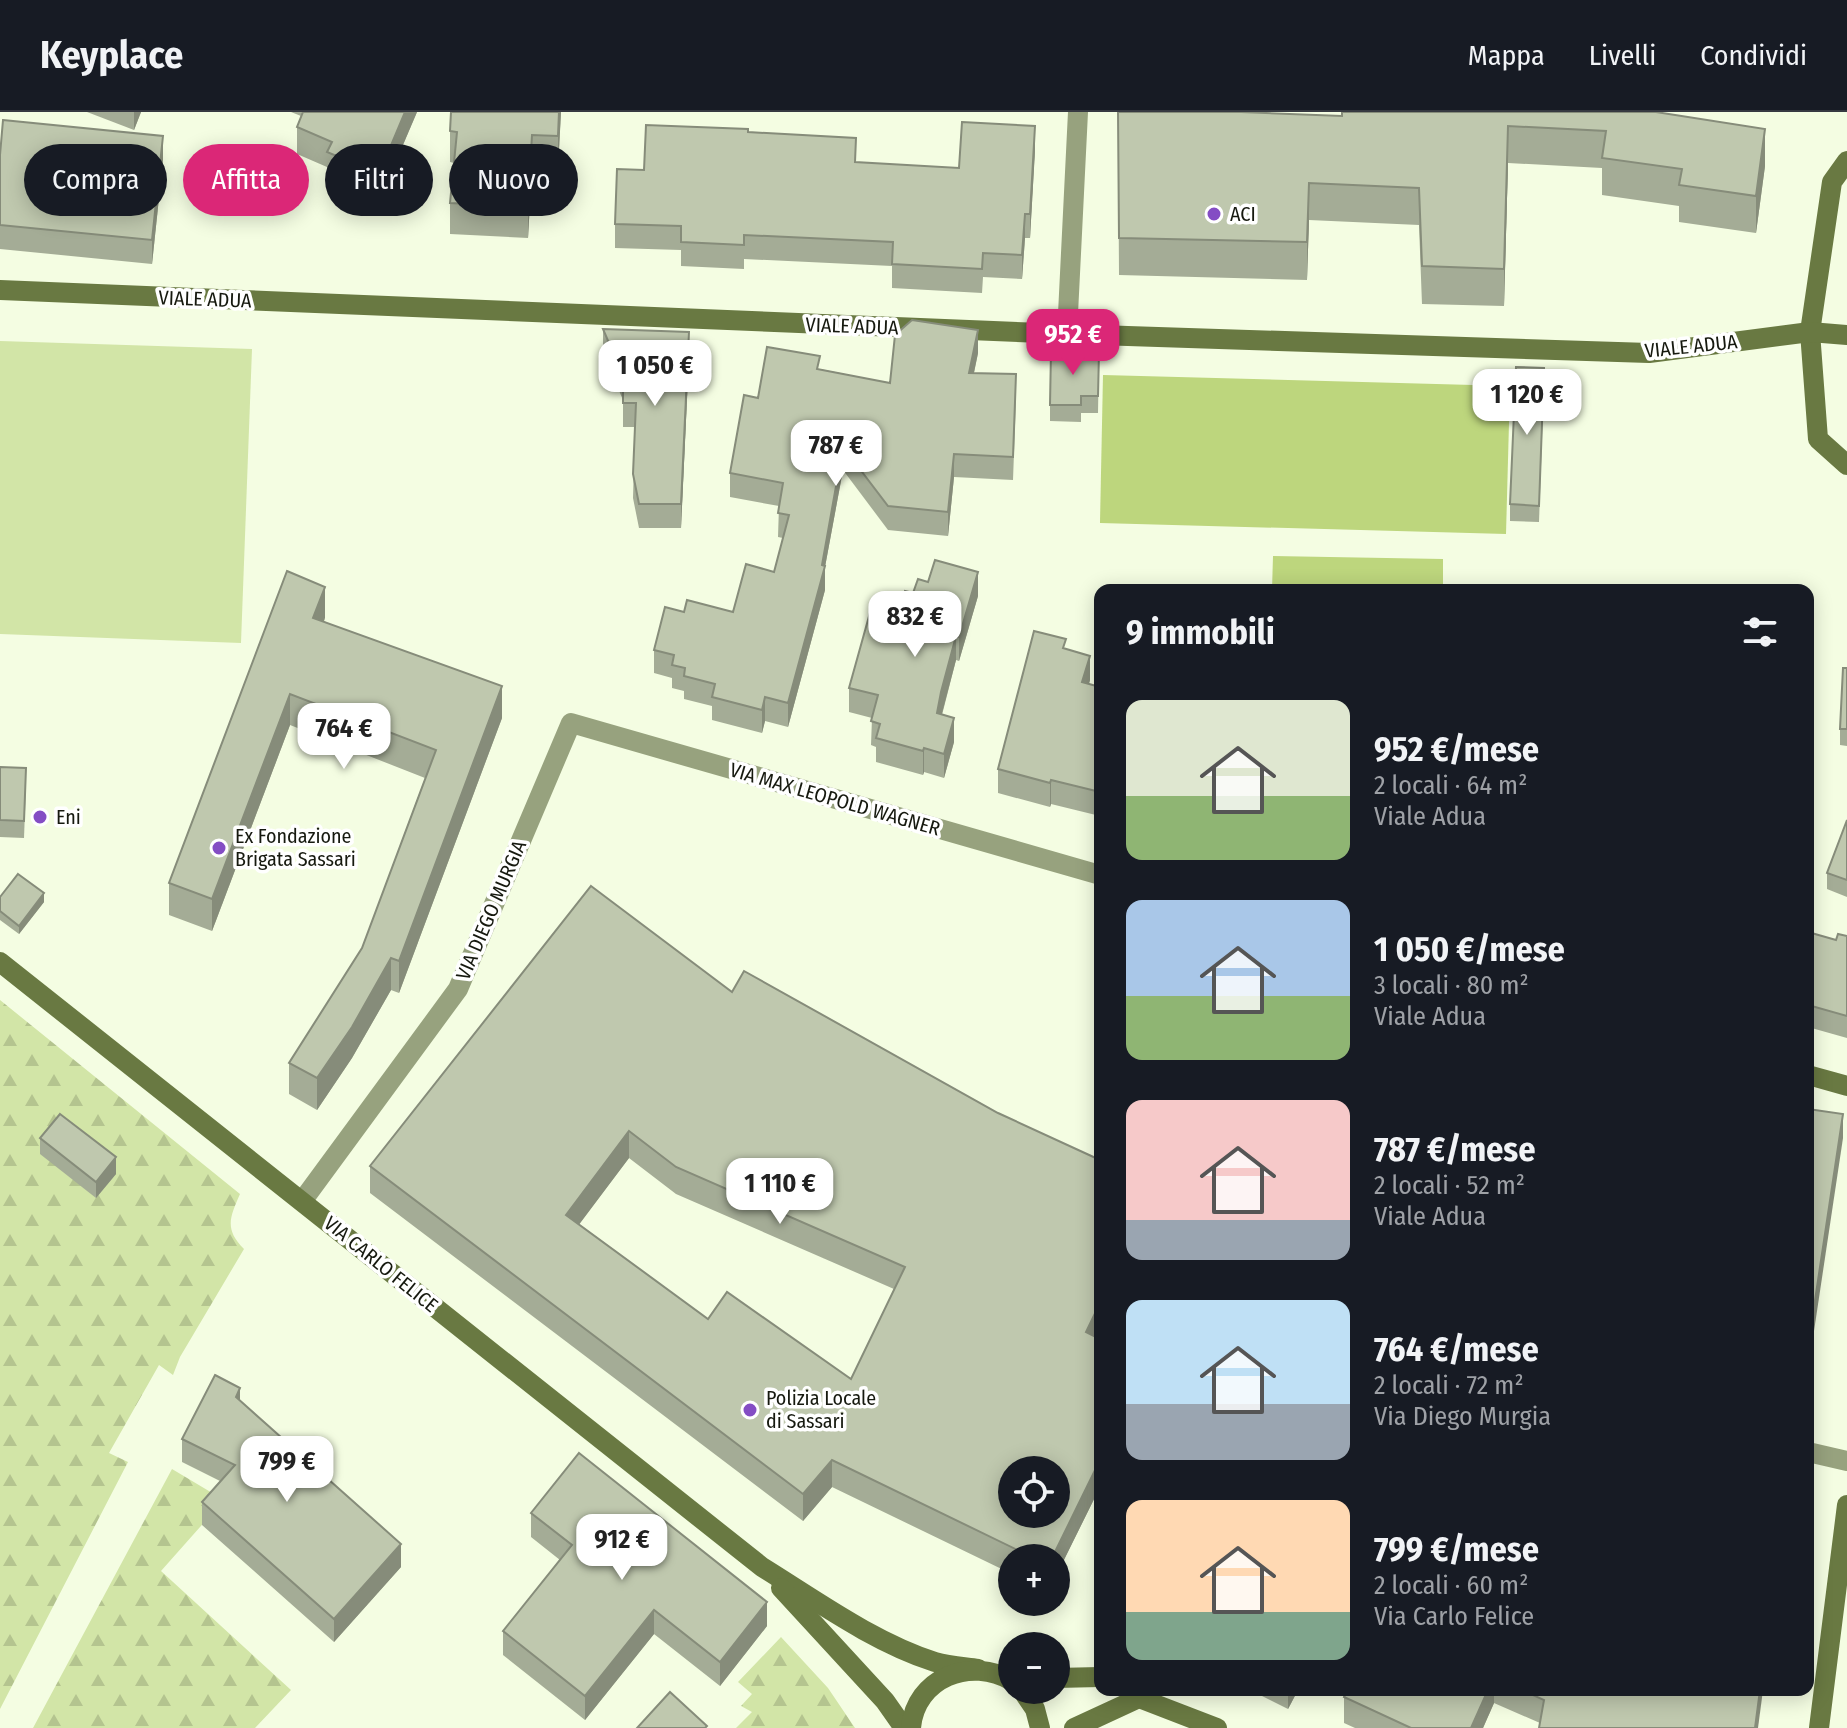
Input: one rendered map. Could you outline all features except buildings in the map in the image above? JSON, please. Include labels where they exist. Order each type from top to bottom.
[{"type":"main road","points":[[1847,161],[1832,182],[1810,332],[1818,439],[1847,465]]},
{"type":"main road","name":"VIALE ADUA","points":[[0,290],[1067,334],[1605,352],[1649,353],[1810,332],[1847,335]]},
{"type":"main road","name":"VIA CARLO FELICE","points":[[0,962],[762,1567],[859,1626],[909,1652],[937,1663],[998,1674]]},
{"type":"main road","points":[[1814,1077],[1847,1086]]},
{"type":"main road","points":[[1819,1728],[1847,1505]]},
{"type":"main road","name":"VIA CARLO FELICE","points":[[762,1567],[885,1701],[904,1728]]},
{"type":"main road","points":[[911,1728],[916,1707],[934,1684],[963,1671],[978,1669]]},
{"type":"main road","points":[[1070,1678],[1094,1677]]},
{"type":"main road","points":[[1074,1728],[1130,1696]]},
{"type":"main road","points":[[1139,1696],[1217,1728]]},
{"type":"main road","points":[[1031,1704],[1040,1728]]},
{"type":"street","points":[[1067,334],[1078,112]]},
{"type":"street","name":"VIA MAX LEOPOLD WAGNER","points":[[571,723],[1094,873]]},
{"type":"street","name":"VIA DIEGO MURGIA","points":[[303,1200],[458,989],[571,723]]},
{"type":"street","points":[[1814,1453],[1847,1461]]},
{"type":"green space","points":[[0,341],[252,349],[241,643],[0,634]]},
{"type":"green space","points":[[0,1000],[240,1194],[231,1229],[244,1249],[180,1357],[173,1375],[159,1365],[109,1453],[128,1462],[0,1709]]},
{"type":"green space","points":[[172,1469],[224,1500],[161,1571],[291,1690],[255,1728],[33,1728]]},
{"type":"green space","points":[[781,1637],[828,1688],[855,1728],[736,1728],[752,1712],[741,1706],[752,1694],[738,1682]]},
{"type":"shaded area","points":[[1103,375],[1510,386],[1506,534],[1100,523]]},
{"type":"shaded area","points":[[1273,556],[1443,559],[1443,584],[1272,584]]},
{"type":"place","name":"ACI","points":[[1214,214]]},
{"type":"place","name":"Eni","points":[[40,817]]},
{"type":"place","name":"Ex Fondazione Brigata Sassari","points":[[219,848]]},
{"type":"place","name":"Polizia Locale di Sassari","points":[[750,1410]]}]
